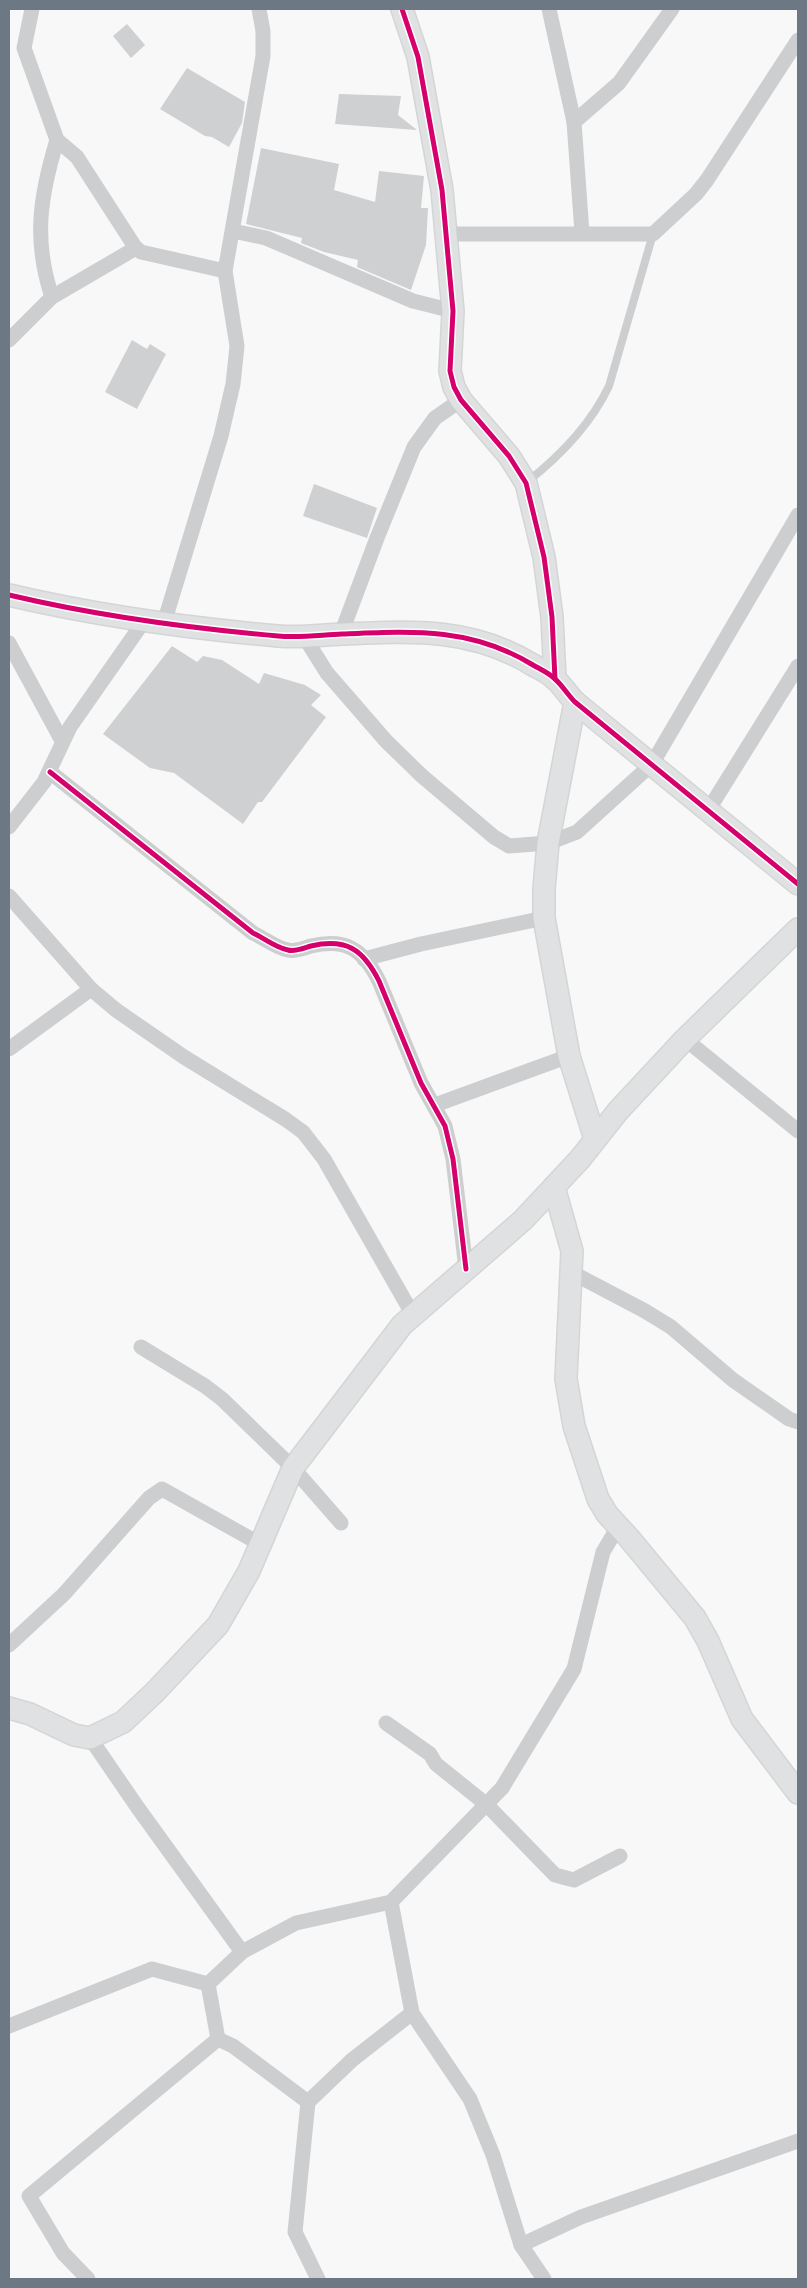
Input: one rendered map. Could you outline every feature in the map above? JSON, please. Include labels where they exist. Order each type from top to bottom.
[{"type":"street","points":[[32,9],[24,48],[57,140],[76,157],[136,248],[141,252],[225,271]]},
{"type":"street","points":[[9,827],[36,795],[50,772],[62,741],[70,727],[154,622],[221,436],[233,384],[237,346],[225,271],[263,56],[263,31],[259,9]]},
{"type":"street","points":[[402,9],[418,57],[442,190],[454,311],[450,371],[454,387],[461,400],[509,456],[526,483],[546,574],[552,617],[555,678]]},
{"type":"street","points":[[549,9],[574,122],[582,233]]},
{"type":"street","points":[[574,122],[619,83],[672,9]]},
{"type":"street","points":[[447,234],[653,234],[696,194],[707,180],[798,40]]},
{"type":"street","points":[[52,297],[42,260],[40,225],[45,182],[57,140]]},
{"type":"street","points":[[233,231],[266,238],[413,301],[454,311]]},
{"type":"street","points":[[9,340],[52,297],[136,248]]},
{"type":"street","points":[[342,634],[377,538],[414,446],[436,418],[461,400]]},
{"type":"street","points":[[304,638],[327,673],[386,741],[422,776],[494,837],[509,846],[548,843],[577,832],[652,764],[798,515]]},
{"type":"street","points":[[9,595],[57,606],[154,622],[304,638],[342,634],[461,635],[501,647],[555,678],[575,702],[709,809],[798,884]]},
{"type":"street","points":[[9,643],[62,741]]},
{"type":"street","points":[[709,809],[798,666]]},
{"type":"street","points":[[575,702],[548,843],[544,888],[544,918],[569,1056],[595,1140]]},
{"type":"street","points":[[50,772],[253,932],[289,951],[323,944],[340,943],[364,959],[379,981],[422,1083],[435,1104],[445,1126],[452,1159],[466,1269]]},
{"type":"street","points":[[9,896],[91,989],[116,1010],[176,1052],[303,1132],[324,1159],[413,1315]]},
{"type":"street","points":[[364,959],[421,944],[544,918]]},
{"type":"street","points":[[9,1708],[30,1714],[74,1735],[90,1738],[123,1722],[154,1693],[218,1625],[242,1585],[293,1468],[402,1325],[523,1220],[595,1140],[618,1111],[685,1039],[798,929]]},
{"type":"street","points":[[9,1049],[91,989]]},
{"type":"street","points":[[685,1039],[798,1131]]},
{"type":"street","points":[[435,1104],[569,1056]]},
{"type":"street","points":[[554,1187],[571,1243],[566,1363],[571,1411],[598,1499],[606,1514],[695,1618],[708,1641],[742,1719],[798,1793]]},
{"type":"street","points":[[571,1272],[672,1327],[733,1380],[789,1419],[798,1422]]},
{"type":"street","points":[[141,1347],[205,1386],[222,1399],[293,1468],[341,1523]]},
{"type":"street","points":[[9,1644],[64,1594],[149,1498],[162,1489],[260,1544]]},
{"type":"street","points":[[208,1984],[242,1952],[296,1923],[391,1902],[487,1806],[502,1788],[574,1669],[603,1552],[618,1526]]},
{"type":"street","points":[[386,1723],[430,1754],[436,1764],[487,1806],[555,1875],[574,1880],[620,1856]]},
{"type":"street","points":[[90,1738],[242,1952]]},
{"type":"street","points":[[391,1902],[412,2013],[470,2099],[493,2155],[521,2245],[544,2279]]},
{"type":"street","points":[[9,2026],[152,1968],[208,1984]]},
{"type":"street","points":[[208,1984],[218,2039]]},
{"type":"street","points":[[318,2279],[295,2232],[308,2102],[352,2060],[412,2013]]},
{"type":"street","points":[[218,2039],[233,2046],[308,2102]]},
{"type":"street","points":[[88,2279],[63,2253],[29,2196],[218,2039]]},
{"type":"street","points":[[521,2245],[581,2217],[798,2141]]},
{"type":"lane","points":[[526,483],[550,464],[566,448],[603,398],[609,386],[653,234]]},
{"type":"building","points":[[127,24],[145,45],[131,58],[113,36]]},
{"type":"building","points":[[187,68],[245,102],[242,123],[229,147],[212,137],[205,136],[160,109]]},
{"type":"building","points":[[339,94],[401,96],[398,115],[417,130],[335,124]]},
{"type":"building","points":[[261,148],[339,164],[334,190],[375,202],[379,171],[424,176],[421,208],[428,208],[426,245],[411,290],[357,267],[358,260],[324,252],[301,243],[302,238],[246,224]]},
{"type":"building","points":[[132,340],[147,349],[150,344],[166,354],[137,409],[105,392]]},
{"type":"building","points":[[314,484],[377,508],[367,538],[303,516]]},
{"type":"building","points":[[172,646],[197,662],[203,656],[222,660],[259,684],[264,673],[305,685],[321,695],[311,705],[326,717],[262,802],[258,802],[243,824],[174,773],[150,768],[103,734]]},
{"type":"cycle path","points":[[402,9],[418,57],[442,190],[453,311],[450,371],[454,387],[461,400],[509,456],[526,483],[544,557],[552,617],[555,679]]},
{"type":"cycle path","points":[[9,595],[109,615],[244,633],[294,637],[417,632],[441,634],[487,644],[510,653],[553,677],[575,702],[798,884]]},
{"type":"cycle path","points":[[50,772],[253,933],[279,947],[291,950],[323,944],[344,945],[360,954],[367,961],[379,981],[421,1083],[445,1126],[453,1159],[466,1269]]}]
